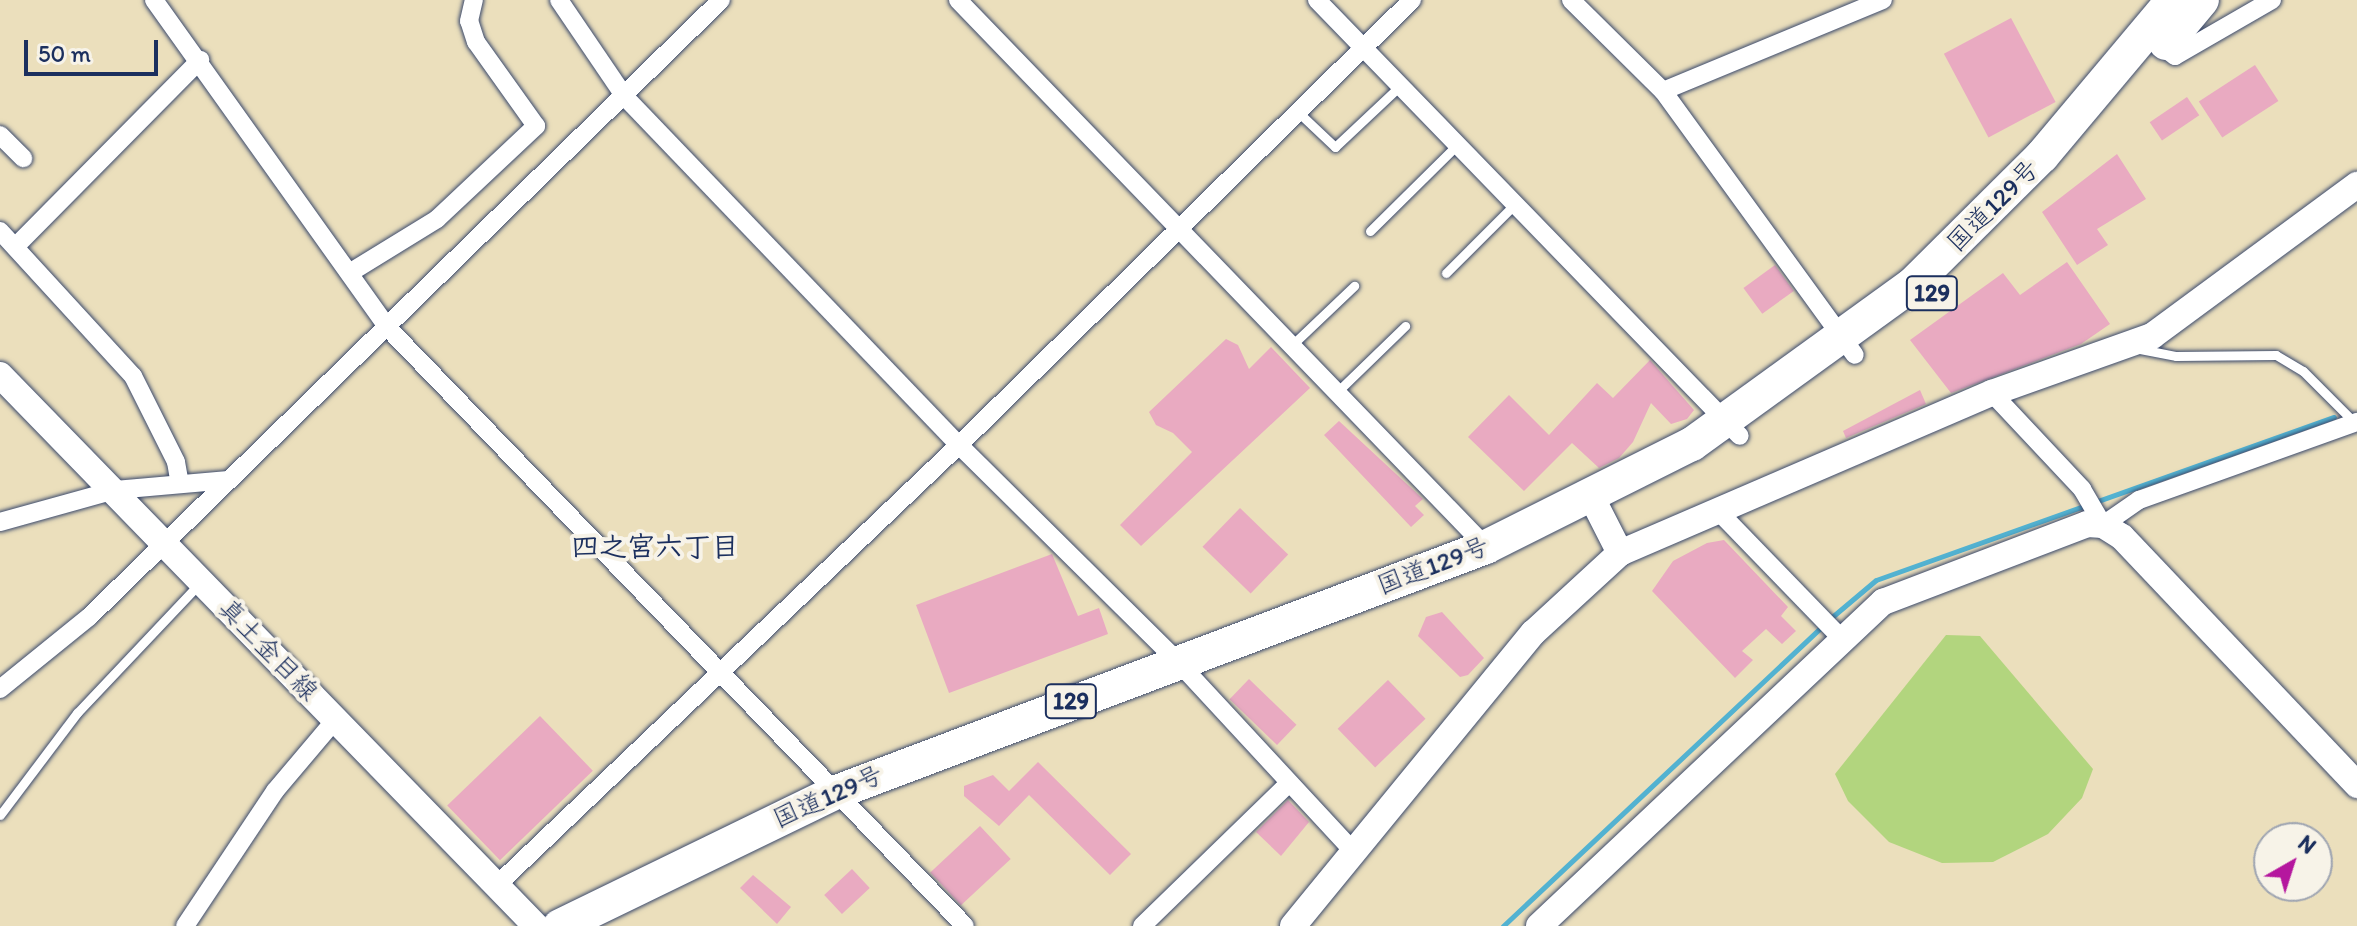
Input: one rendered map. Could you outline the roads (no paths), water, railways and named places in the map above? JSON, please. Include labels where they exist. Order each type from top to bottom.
[{"type":"highway","name":"国道129号","points":[[1850,347],[2042,156],[2173,0]]},
{"type":"highway","name":"国道129号","points":[[1185,670],[1500,566],[1733,429],[1850,347],[1984,246],[2056,173],[2203,0]]},
{"type":"highway","name":"国道129号","points":[[560,926],[842,800],[1185,670],[1486,547],[1596,507]]},
{"type":"highway","name":"国道129号","points":[[602,926],[842,800]]},
{"type":"street","points":[[154,0],[200,60],[387,327],[719,675],[965,926]]},
{"type":"street","points":[[351,272],[437,219],[536,126],[476,42],[469,21],[474,0]]},
{"type":"street","points":[[559,0],[625,97],[959,445],[1185,670],[1351,849]]},
{"type":"street","points":[[0,689],[89,617],[721,0]]},
{"type":"street","points":[[958,0],[1486,547]]},
{"type":"street","points":[[1317,0],[1733,429]]},
{"type":"street","points":[[496,886],[959,445],[1412,0]]},
{"type":"street","points":[[1571,0],[1663,91],[1850,347]]},
{"type":"street","points":[[1663,91],[1883,0]]},
{"type":"street","points":[[2203,0],[2224,27]]},
{"type":"street","points":[[2163,47],[2175,56],[2260,2]]},
{"type":"street","points":[[16,246],[200,60]]},
{"type":"street","points":[[0,135],[23,158]]},
{"type":"street","points":[[1293,926],[1351,849],[1533,633],[1620,553],[1992,393],[2129,347],[2174,323],[2357,185]]},
{"type":"street","points":[[0,231],[133,376],[176,462],[180,484]]},
{"type":"street","name":"真土金目線","points":[[0,375],[536,926]]},
{"type":"street","points":[[1992,393],[2082,489],[2100,516],[2357,785]]},
{"type":"street","points":[[1539,926],[1840,637],[1883,602],[2087,524],[2139,500],[2356,423]]},
{"type":"street","points":[[0,522],[115,490],[229,480]]},
{"type":"street","points":[[1596,507],[1620,553]]},
{"type":"street","points":[[1719,512],[1840,637]]},
{"type":"street","points":[[185,926],[275,791],[335,720]]},
{"type":"street","points":[[1142,926],[1289,783]]},
{"type":"lane","points":[[1298,112],[1335,147],[1400,86]]},
{"type":"lane","points":[[1370,231],[1457,145]]},
{"type":"lane","points":[[1446,273],[1515,204]]},
{"type":"lane","points":[[1292,345],[1354,286]]},
{"type":"lane","points":[[1337,392],[1405,326]]},
{"type":"lane","points":[[2129,347],[2176,356],[2276,355],[2303,371],[2356,423]]},
{"type":"lane","points":[[0,815],[77,713],[201,582]]},
{"type":"waterway","points":[[1832,617],[1876,580],[2334,417]]},
{"type":"waterway","points":[[1503,926],[1822,626]]},
{"type":"district","name":"四之宮六丁目","points":[[655,546]]}]
